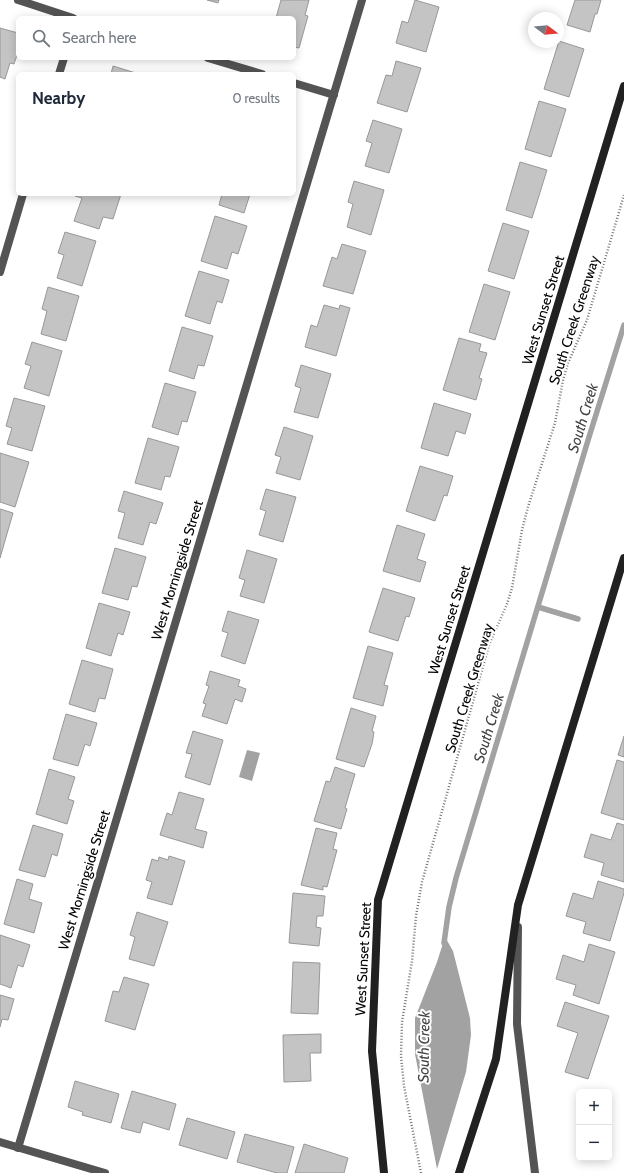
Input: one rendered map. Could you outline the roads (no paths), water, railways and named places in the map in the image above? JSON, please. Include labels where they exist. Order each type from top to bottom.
[{"type":"main road","name":"West Sunset Street","points":[[384,1173],[372,1051],[378,900],[624,86]]},
{"type":"main road","points":[[459,1173],[496,1059],[518,905],[624,558]]},
{"type":"street","points":[[18,0],[67,16]]},
{"type":"street","name":"West Morningside Street","points":[[18,1148],[362,0]]},
{"type":"street","points":[[60,72],[63,60]]},
{"type":"street","points":[[215,60],[255,72]]},
{"type":"street","points":[[296,84],[334,95]]},
{"type":"street","points":[[0,272],[22,196]]},
{"type":"street","points":[[518,905],[517,1024],[535,1173]]},
{"type":"street","points":[[0,1142],[106,1173]]},
{"type":"water","points":[[247,750],[260,753],[252,781],[239,777]]},
{"type":"water","points":[[445,937],[453,951],[470,1018],[471,1035],[466,1072],[437,1169],[415,1054],[415,1018]]},
{"type":"waterway","name":"South Creek","points":[[444,943],[449,907],[456,878],[624,325]]},
{"type":"waterway","points":[[538,607],[578,619]]}]
